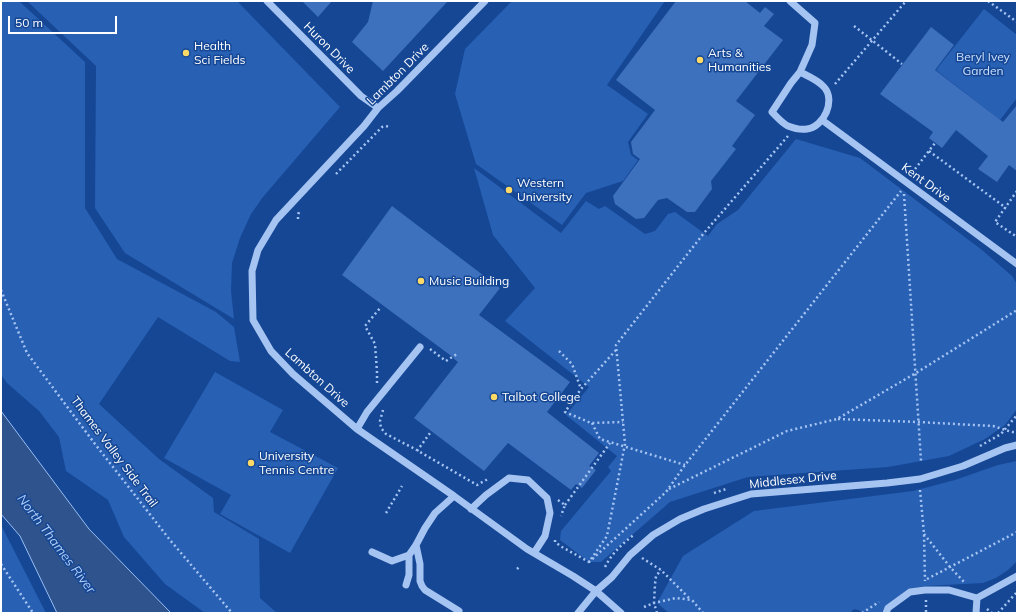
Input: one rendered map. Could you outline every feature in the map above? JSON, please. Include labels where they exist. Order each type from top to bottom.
[{"type":"street","name":"Huron Drive","points":[[267,1],[361,96],[378,108]]},
{"type":"street","name":"Lambton Drive","points":[[485,1],[397,91],[378,108],[364,126],[276,220],[258,250],[252,271],[253,320],[271,351],[293,374],[357,429],[534,553],[596,591],[621,613]]},
{"type":"street","points":[[790,1],[815,23],[812,45],[800,72],[772,112],[788,126],[809,129],[822,120],[828,110],[829,101],[825,88],[816,80],[800,72]]},
{"type":"street","name":"Kent Drive","points":[[822,120],[1017,264]]},
{"type":"street","points":[[357,429],[367,412],[420,347]]},
{"type":"street","name":"Middlesex Drive","points":[[578,613],[596,591],[612,577],[630,555],[654,535],[680,519],[704,509],[751,494],[920,479],[963,466],[1005,448],[1017,445]]},
{"type":"street","points":[[472,509],[486,495],[509,478],[528,480],[547,498],[550,512],[545,536],[534,553]]},
{"type":"street","points":[[406,585],[409,576],[409,555],[435,513],[454,496]]},
{"type":"street","points":[[416,545],[420,564],[420,581],[422,586],[425,590],[459,611]]},
{"type":"street","points":[[372,552],[392,561],[409,555]]},
{"type":"street","points":[[886,613],[888,608],[910,592],[925,590],[949,590],[977,598],[1017,576]]},
{"type":"street","points":[[976,613],[977,598]]},
{"type":"path","points":[[827,93],[906,1]]},
{"type":"path","points":[[988,1],[1017,22]]},
{"type":"path","points":[[854,26],[902,64]]},
{"type":"path","points":[[332,178],[382,127],[389,127]]},
{"type":"path","points":[[589,562],[607,536],[625,444],[616,345],[704,233],[795,128]]},
{"type":"path","points":[[914,170],[935,143]]},
{"type":"path","points":[[929,151],[1006,208]]},
{"type":"path","points":[[589,562],[666,492],[685,465],[903,187],[916,373],[920,461]]},
{"type":"path","points":[[1017,191],[995,222],[1017,237]]},
{"type":"path","points":[[298,220],[298,215],[301,209]]},
{"type":"path","name":"Thames Valley Side Trail","points":[[1,290],[27,353],[95,444],[170,540],[232,613]]},
{"type":"path","points":[[374,403],[377,372],[375,344],[365,326],[381,307]]},
{"type":"path","points":[[837,420],[1017,310]]},
{"type":"path","points":[[429,348],[446,361],[457,354]]},
{"type":"path","points":[[617,350],[581,389],[565,412],[591,423],[623,422]]},
{"type":"path","points":[[559,351],[572,364],[581,389]]},
{"type":"path","points":[[387,404],[382,410],[380,421],[381,428],[386,434],[477,485],[494,476]]},
{"type":"path","points":[[668,489],[787,431],[837,420],[993,426],[1012,432],[1017,432]]},
{"type":"path","points":[[592,423],[600,440],[685,465]]},
{"type":"path","points":[[417,451],[430,433]]},
{"type":"path","points":[[561,519],[565,505],[610,443]]},
{"type":"path","points":[[386,513],[402,486]]},
{"type":"path","points":[[920,487],[924,534],[925,580],[1017,532]]},
{"type":"path","points":[[555,497],[565,505]]},
{"type":"path","points":[[924,534],[968,587]]},
{"type":"path","points":[[555,537],[555,542],[589,562]]},
{"type":"path","points":[[641,558],[661,570],[692,600],[703,613]]},
{"type":"path","points":[[1,564],[33,613]]},
{"type":"path","points":[[657,613],[654,603],[656,576],[661,570]]},
{"type":"path","points":[[998,613],[1017,592]]},
{"type":"path","points":[[644,608],[654,603],[676,598],[692,600]]},
{"type":"path","points":[[985,607],[992,613]]},
{"type":"green space","points":[[1,1],[19,1],[85,62],[85,208],[117,259],[216,312],[234,327],[240,362],[230,361],[158,317],[99,404],[159,459],[213,498],[214,512],[259,539],[260,598],[277,613],[205,613],[165,584],[124,537],[108,500],[66,471],[59,437],[39,411],[7,383],[1,375]]},
{"type":"green space","points":[[27,1],[237,1],[340,107],[263,197],[251,214],[240,238],[232,263],[231,291],[234,319],[125,253],[95,208],[96,66]]},
{"type":"green space","points":[[512,1],[665,1],[607,85],[648,114],[628,142],[631,155],[638,160],[623,181],[586,193],[562,225],[476,164],[455,94],[465,49]]},
{"type":"green space","name":"Beryl Ivey Garden","points":[[984,9],[1017,35],[1017,98],[1000,120],[936,70]]},
{"type":"green space","points":[[796,139],[860,158],[982,250],[1012,276],[1017,284],[1017,409],[1005,425],[985,439],[949,456],[888,467],[748,477],[670,502],[601,562],[589,562],[560,540],[561,531],[611,471],[608,467],[617,456],[566,415],[589,387],[505,321],[535,288],[493,235],[474,168],[561,233],[586,201],[599,209],[605,206],[645,234],[655,231],[668,214],[675,212],[708,236],[717,224],[738,210]]},
{"type":"green space","name":"University Tennis Centre","points":[[215,372],[283,410],[270,432],[338,468],[290,553],[220,514],[231,495],[164,458]]},
{"type":"green space","points":[[1017,461],[1017,561],[1008,570],[996,578],[983,583],[925,586],[908,589],[886,606],[881,613],[868,613],[854,609],[850,613],[669,613],[657,603],[683,556],[754,511],[913,491],[955,480],[998,465]]},
{"type":"green space","points":[[1,525],[46,613],[1,613]]},
{"type":"water","name":"North Thames River","points":[[1,411],[89,529],[171,613],[57,613],[20,536],[1,514]]},
{"type":"building","points":[[302,1],[332,1],[318,17]]},
{"type":"building","points":[[373,1],[448,1],[383,71],[352,42],[368,22]]},
{"type":"building","name":"Arts & Humanities","points":[[676,1],[745,1],[760,13],[765,7],[774,14],[764,26],[783,40],[736,101],[755,115],[732,146],[736,149],[711,181],[712,189],[695,212],[687,212],[667,198],[658,200],[644,218],[636,219],[615,204],[613,196],[640,159],[633,154],[631,142],[655,110],[616,80]]},
{"type":"building","points":[[931,27],[954,45],[935,70],[1003,122],[1017,105],[1017,171],[1009,165],[997,182],[978,169],[988,156],[956,130],[942,148],[929,138],[933,132],[880,94]]},
{"type":"building","points":[[392,206],[500,288],[479,315],[570,382],[547,412],[599,453],[589,466],[596,470],[582,488],[576,484],[571,490],[508,443],[484,471],[414,418],[458,362],[342,275]]},
{"type":"place","name":"Health Sci Fields","points":[[186,53]]},
{"type":"place","name":"Arts & Humanities","points":[[700,60]]},
{"type":"place","name":"Western University","points":[[509,190]]},
{"type":"place","name":"Music Building","points":[[421,281]]},
{"type":"place","name":"Talbot College","points":[[494,397]]},
{"type":"place","name":"University Tennis Centre","points":[[251,463]]}]
